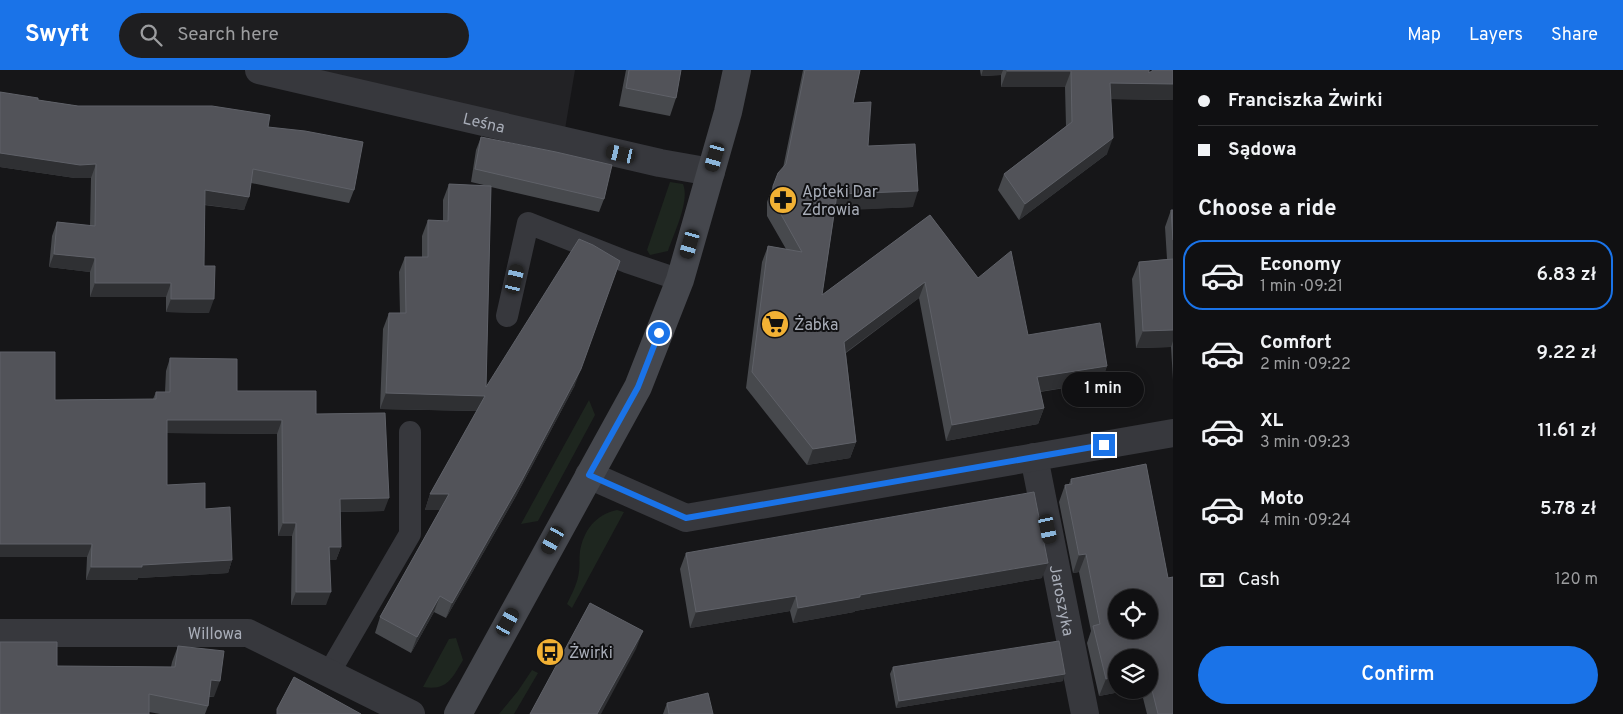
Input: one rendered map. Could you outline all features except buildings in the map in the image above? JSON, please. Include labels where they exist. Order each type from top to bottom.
[{"type":"main road","points":[[458,714],[638,387],[680,280],[728,112],[736,70]]},
{"type":"street","name":"Leśna","points":[[259,70],[660,163],[711,172]]},
{"type":"street","points":[[589,475],[686,518],[1173,433]]},
{"type":"street","name":"Jaroszyka","points":[[1034,457],[1085,714]]},
{"type":"street","name":"Willowa","points":[[0,633],[248,633],[411,714]]},
{"type":"lane","points":[[507,316],[528,223],[627,262],[680,280]]},
{"type":"lane","points":[[329,673],[410,534],[410,432]]},
{"type":"shaded area","points":[[259,70],[575,70],[563,141]]},
{"type":"shaded area","points":[[670,182],[683,184],[685,191],[683,208],[668,251],[650,255],[647,250]]},
{"type":"shaded area","points":[[589,400],[595,415],[538,521],[521,524]]},
{"type":"shaded area","points":[[617,510],[624,512],[572,608],[567,604],[577,580],[580,551],[584,536],[592,524],[602,516]]},
{"type":"shaded area","points":[[456,638],[463,660],[452,678],[444,685],[438,687],[423,687],[449,639]]},
{"type":"shaded area","points":[[532,670],[538,673],[514,714],[499,714],[518,691]]},
{"type":"place","name":"Apteki Dar Zdrowia","points":[[783,200]]},
{"type":"place","name":"Żabka","points":[[775,324]]},
{"type":"place","name":"Żwirki","points":[[550,652]]},
{"type":"route","points":[[659,333],[638,387],[589,475],[686,518],[1104,445]]}]
